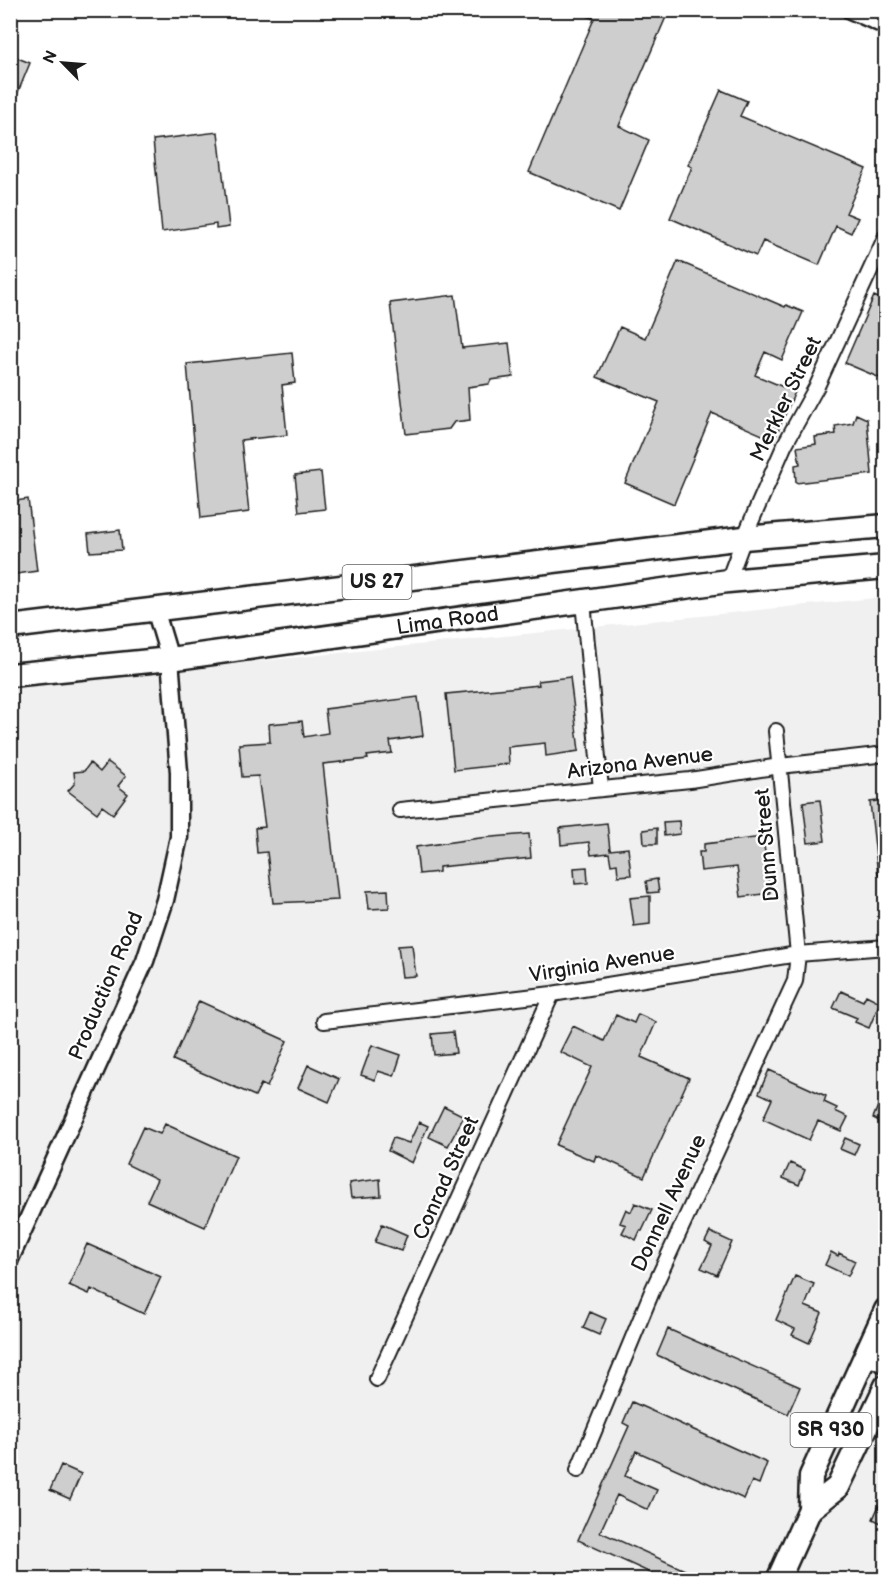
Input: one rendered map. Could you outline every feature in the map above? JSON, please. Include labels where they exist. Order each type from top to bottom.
[{"type":"highway","name":"US 27","points":[[10,627],[744,538],[885,526]]},
{"type":"highway","name":"Lima Road","points":[[10,675],[170,659],[728,581],[885,567]]},
{"type":"highway","name":"SR 930","points":[[778,1580],[810,1509],[811,1476],[876,1358],[885,1310]]},
{"type":"highway","name":"SR 930","points":[[810,1509],[838,1487],[885,1386]]},
{"type":"street","points":[[850,10],[885,26]]},
{"type":"street","name":"Merkler Street","points":[[728,581],[785,444],[818,386],[881,259],[885,236]]},
{"type":"street","points":[[583,602],[601,789]]},
{"type":"street","name":"Production Road","points":[[10,1259],[145,961],[165,900],[179,837],[179,772],[170,659],[155,609]]},
{"type":"street","name":"Dunn Street","points":[[776,731],[798,954]]},
{"type":"street","name":"Arizona Avenue","points":[[400,810],[690,780],[780,766],[885,754]]},
{"type":"street","name":"Virginia Avenue","points":[[324,1021],[552,994],[798,954],[885,947]]},
{"type":"street","name":"Donnell Avenue","points":[[578,1470],[653,1289],[795,981],[798,954]]},
{"type":"street","name":"Conrad Street","points":[[377,1379],[552,994]]},
{"type":"shaded area","points":[[885,597],[885,1579],[11,1579],[10,687]]},
{"type":"building","points":[[574,10],[669,10],[619,126],[649,140],[619,211],[529,172],[594,19]]},
{"type":"building","points":[[10,55],[30,63],[11,109],[10,109]]},
{"type":"building","points":[[721,90],[747,101],[740,116],[866,169],[846,213],[858,218],[851,233],[836,226],[819,265],[763,241],[756,256],[670,218],[692,167],[688,165]]},
{"type":"building","points":[[218,132],[229,227],[216,229],[216,224],[162,232],[153,140]]},
{"type":"building","points":[[678,261],[785,307],[786,305],[803,312],[782,360],[765,352],[755,375],[795,392],[774,440],[712,413],[674,504],[625,483],[659,402],[597,377],[620,327],[645,338]]},
{"type":"building","points":[[455,295],[462,348],[509,343],[513,377],[491,380],[489,384],[468,387],[470,420],[454,422],[449,429],[406,434],[390,303]]},
{"type":"building","points":[[874,296],[885,301],[885,380],[845,363]]},
{"type":"building","points":[[292,353],[295,383],[282,385],[287,435],[241,440],[249,512],[201,518],[187,364]]},
{"type":"building","points":[[856,414],[867,419],[872,474],[796,483],[795,465],[800,464],[797,447],[816,444],[815,437],[836,434],[835,426],[853,423]]},
{"type":"building","points":[[321,472],[325,509],[299,512],[295,475]]},
{"type":"building","points":[[28,499],[37,571],[10,575],[10,502]]},
{"type":"building","points":[[120,530],[122,550],[90,552],[88,534]]},
{"type":"building","points":[[570,677],[579,751],[546,756],[545,743],[508,747],[509,764],[454,770],[446,694],[539,685],[538,681]]},
{"type":"building","points":[[418,697],[423,736],[390,741],[392,753],[367,756],[368,759],[323,764],[338,900],[273,903],[267,852],[257,853],[255,828],[265,827],[258,776],[242,777],[239,744],[270,742],[269,724],[302,721],[304,737],[328,733],[325,709]]},
{"type":"building","points":[[108,762],[126,776],[118,786],[128,794],[113,814],[102,806],[97,813],[68,791],[75,783],[74,772],[84,771],[90,763],[100,772]]},
{"type":"building","points":[[820,800],[825,841],[808,843],[803,802]]},
{"type":"building","points":[[885,800],[885,875],[878,875],[870,802]]},
{"type":"building","points":[[679,821],[680,834],[664,836],[663,822]]},
{"type":"building","points":[[607,823],[610,850],[628,848],[631,875],[618,876],[617,864],[611,865],[609,853],[591,855],[589,842],[561,845],[560,828]]},
{"type":"building","points":[[657,828],[657,844],[644,844],[643,830]]},
{"type":"building","points":[[529,834],[531,858],[439,867],[439,872],[419,874],[416,847]]},
{"type":"building","points":[[763,837],[770,893],[741,897],[737,867],[701,871],[699,852],[704,852],[704,844]]},
{"type":"building","points":[[587,867],[588,883],[575,884],[574,868]]},
{"type":"building","points":[[657,879],[659,892],[648,893],[646,881]]},
{"type":"building","points":[[388,890],[389,908],[369,909],[367,891]]},
{"type":"building","points":[[650,896],[650,924],[634,926],[630,898]]},
{"type":"building","points":[[412,945],[416,976],[402,977],[398,946]]},
{"type":"building","points":[[841,991],[863,1001],[866,995],[880,1002],[869,1028],[855,1022],[857,1018],[833,1008]]},
{"type":"building","points":[[199,1001],[287,1041],[267,1087],[261,1084],[255,1096],[173,1060]]},
{"type":"building","points":[[638,1014],[656,1022],[641,1057],[689,1078],[644,1177],[596,1155],[594,1161],[556,1145],[592,1067],[560,1052],[573,1026],[604,1041],[616,1015],[634,1023]]},
{"type":"building","points":[[453,1032],[456,1053],[434,1055],[432,1034]]},
{"type":"building","points":[[372,1045],[401,1055],[394,1076],[378,1071],[375,1080],[361,1075]]},
{"type":"building","points":[[308,1065],[339,1079],[329,1102],[298,1088]]},
{"type":"building","points":[[769,1070],[826,1096],[824,1102],[837,1108],[835,1111],[848,1117],[841,1131],[818,1121],[809,1140],[763,1119],[772,1099],[759,1093]]},
{"type":"building","points":[[885,1089],[885,1124],[873,1118]]},
{"type":"building","points":[[444,1106],[464,1116],[448,1146],[429,1137]]},
{"type":"building","points":[[419,1122],[428,1126],[412,1163],[388,1151],[393,1138],[409,1143]]},
{"type":"building","points":[[165,1124],[236,1156],[205,1227],[147,1201],[157,1179],[126,1164],[143,1127],[160,1134]]},
{"type":"building","points":[[845,1138],[859,1144],[854,1155],[840,1149]]},
{"type":"building","points":[[790,1163],[805,1170],[799,1185],[783,1178]]},
{"type":"building","points":[[380,1179],[381,1196],[351,1198],[349,1183]]},
{"type":"building","points":[[635,1203],[652,1210],[636,1240],[622,1233],[626,1225],[620,1223],[626,1209],[631,1212]]},
{"type":"building","points":[[382,1224],[407,1235],[401,1251],[375,1242]]},
{"type":"building","points":[[710,1232],[732,1242],[717,1275],[701,1268],[712,1246],[705,1242]]},
{"type":"building","points":[[87,1244],[161,1277],[144,1314],[91,1289],[89,1294],[69,1285]]},
{"type":"building","points":[[831,1252],[838,1256],[839,1253],[855,1261],[848,1276],[825,1265]]},
{"type":"building","points":[[795,1276],[814,1284],[805,1306],[822,1313],[809,1343],[792,1335],[795,1329],[776,1320]]},
{"type":"building","points":[[590,1312],[606,1319],[599,1335],[583,1328]]},
{"type":"building","points":[[668,1329],[800,1387],[788,1414],[657,1355]]},
{"type":"building","points":[[632,1402],[767,1463],[759,1484],[752,1481],[744,1499],[636,1451],[625,1476],[657,1490],[648,1510],[617,1495],[600,1532],[707,1580],[666,1580],[578,1540],[629,1426],[623,1423]]},
{"type":"building","points":[[61,1465],[81,1474],[70,1499],[50,1490]]},
{"type":"building","points":[[885,1492],[885,1525],[873,1519]]}]
